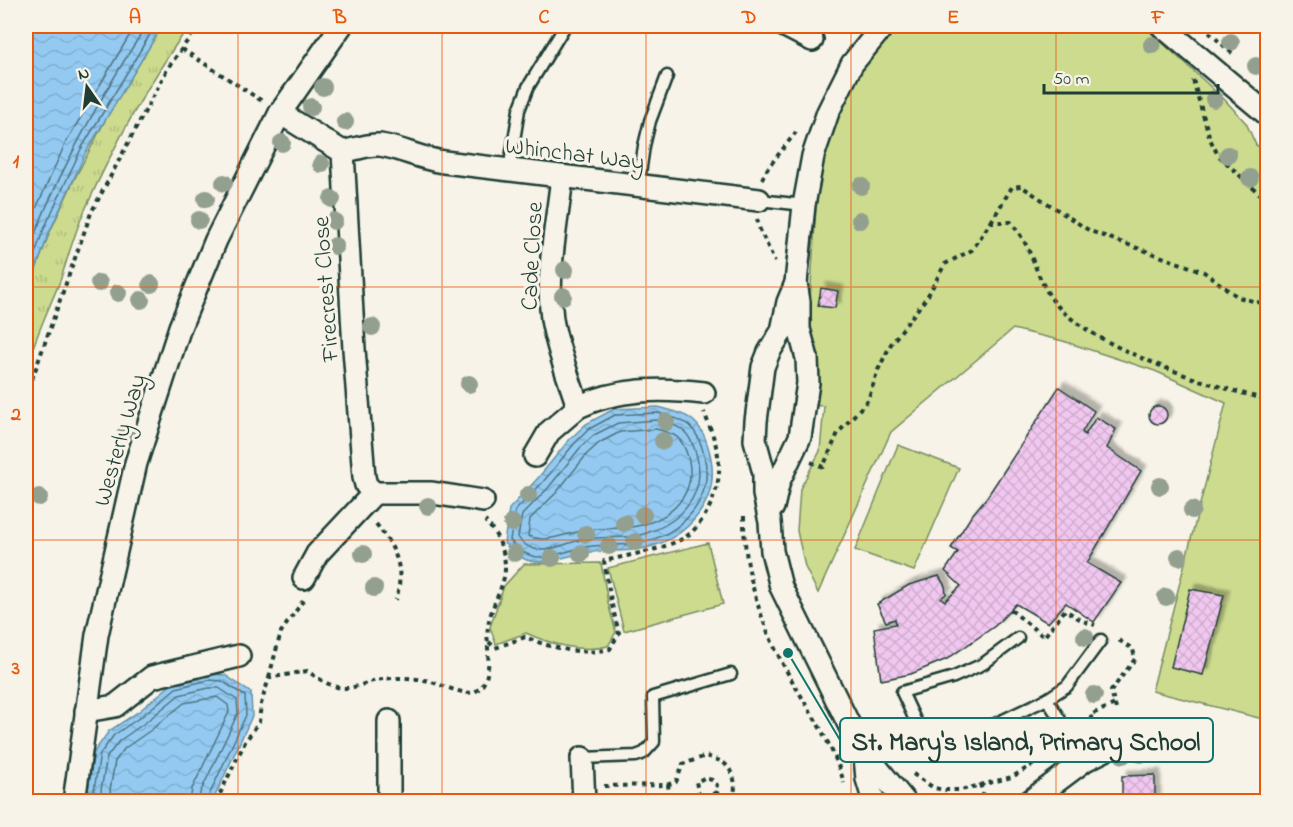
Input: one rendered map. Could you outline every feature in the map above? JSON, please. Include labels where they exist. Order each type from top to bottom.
[{"type":"street","name":"Westerly Way","points":[[74,801],[97,634],[140,451],[180,327],[274,109],[341,26]]},
{"type":"street","points":[[785,26],[812,40]]},
{"type":"street","points":[[770,522],[778,481],[798,442],[808,383],[807,358],[799,329],[796,283],[804,205],[813,156],[828,112],[852,64],[883,26]]},
{"type":"street","points":[[1162,26],[1268,115]]},
{"type":"street","points":[[274,109],[343,152]]},
{"type":"street","name":"Whinchat Way","points":[[343,152],[364,146],[379,145],[435,161],[759,200]]},
{"type":"street","name":"Firecrest Close","points":[[343,152],[352,327],[364,477],[366,485],[374,493]]},
{"type":"street","name":"Cade Close","points":[[562,177],[550,300],[554,328],[578,407]]},
{"type":"street","points":[[796,283],[788,302],[782,331],[763,366],[755,440],[764,472],[764,494],[770,522],[774,562],[784,595],[865,757],[867,779],[874,801]]},
{"type":"street","points":[[536,456],[552,428],[578,407],[595,400],[640,390],[672,389],[706,398]]},
{"type":"street","points":[[307,585],[317,554],[374,493],[432,493],[482,509]]},
{"type":"street","points":[[86,711],[116,706],[152,677],[239,656]]},
{"type":"street","points":[[389,721],[389,801]]},
{"type":"street","points":[[1029,801],[1085,760],[1105,750]]},
{"type":"street","points":[[865,757],[874,764],[905,801]]},
{"type":"street","points":[[582,758],[583,794]]},
{"type":"lane","points":[[509,170],[519,110],[528,87],[565,26]]},
{"type":"lane","points":[[639,187],[644,146],[650,121],[667,76]]},
{"type":"lane","name":"Whinchat Way","points":[[759,200],[804,205]]},
{"type":"lane","points":[[1018,638],[983,664],[963,673],[903,692],[915,720],[929,741],[959,740],[1047,699],[1067,686],[1101,640]]},
{"type":"lane","points":[[582,758],[636,756],[644,753],[654,742],[653,697],[731,674]]},
{"type":"lane","points":[[1047,699],[1085,760]]},
{"type":"path","points":[[26,396],[91,213],[168,68],[198,26]]},
{"type":"path","points":[[1202,26],[1236,57]]},
{"type":"path","points":[[182,50],[274,109]]},
{"type":"path","points":[[1204,61],[1191,75],[1210,139],[1218,155],[1268,202]]},
{"type":"path","points":[[1253,72],[1268,82]]},
{"type":"path","points":[[811,462],[823,467],[838,433],[868,400],[891,344],[927,297],[945,264],[972,250],[1012,187],[1021,186],[1090,231],[1204,272],[1238,297],[1268,305]]},
{"type":"path","points":[[991,222],[1011,222],[1023,239],[1054,302],[1083,327],[1136,358],[1225,389],[1268,400]]},
{"type":"path","points":[[489,642],[495,648],[525,637],[544,646],[585,652],[595,653],[610,649],[619,633],[610,601],[604,561],[682,540],[702,522],[716,493],[720,467],[716,444],[703,410],[706,398]]},
{"type":"path","points":[[806,469],[814,456]]},
{"type":"path","points":[[268,678],[307,671],[328,684],[344,688],[383,679],[421,680],[437,682],[464,694],[476,692],[483,684],[490,657],[487,627],[504,578],[505,566],[498,540],[482,509]]},
{"type":"path","points":[[369,530],[385,518]]},
{"type":"path","points":[[376,524],[390,541],[400,569],[401,583],[396,600]]},
{"type":"path","points":[[216,801],[245,742],[259,722],[281,632],[307,585]]},
{"type":"path","points":[[1105,750],[1090,715],[1115,704]]},
{"type":"path","points":[[911,773],[928,785],[942,790],[961,790],[1012,777],[1096,728]]},
{"type":"path","points":[[583,794],[676,782],[683,764],[706,756],[725,764],[735,778],[734,796],[731,801],[715,792]]},
{"type":"path","points":[[704,778],[712,780],[717,786],[715,792],[711,797],[699,795],[696,782],[704,778]]},
{"type":"path","points":[[668,784],[672,801],[693,801]]},
{"type":"path","points":[[980,784],[986,801]]},
{"type":"path","points":[[1071,801],[1082,792]]},
{"type":"green space","points":[[162,26],[189,26],[145,93],[95,188],[77,229],[26,370],[26,297],[49,234],[108,115]]},
{"type":"green space","points":[[900,26],[1144,26],[1224,99],[1246,123],[1256,145],[1267,152],[1267,720],[1152,691],[1226,403],[1155,371],[1063,341],[1013,329],[891,432],[818,593],[805,567],[797,531],[800,489],[820,451],[824,406],[812,405],[815,358],[809,317],[819,160],[849,88],[885,39]]},
{"type":"green space","points":[[898,445],[959,468],[914,571],[855,550]]},
{"type":"green space","points":[[708,543],[723,604],[624,631],[608,568]]},
{"type":"green space","points":[[601,563],[616,632],[608,646],[577,648],[545,641],[526,633],[496,644],[490,627],[504,586],[524,564]]},
{"type":"water","points":[[26,26],[162,26],[86,152],[49,233],[26,297]]},
{"type":"water","points":[[658,407],[678,412],[692,419],[702,431],[709,450],[712,468],[711,485],[706,501],[687,526],[658,544],[641,549],[591,552],[544,562],[525,559],[504,543],[509,509],[569,440],[586,424],[614,409]]},
{"type":"water","points":[[208,674],[225,675],[251,693],[252,716],[215,796],[210,801],[89,801],[88,791],[94,752],[109,731],[138,712],[173,683]]},
{"type":"building","points":[[821,288],[838,291],[835,308],[818,306]]},
{"type":"building","points":[[1059,387],[1094,411],[1082,432],[1085,435],[1096,417],[1116,429],[1107,448],[1141,471],[1087,563],[1121,583],[1094,622],[1066,603],[1048,623],[1016,604],[995,626],[947,659],[911,674],[881,680],[874,628],[896,624],[895,619],[886,622],[877,604],[909,585],[939,576],[945,586],[946,594],[941,598],[945,601],[961,586],[945,571],[958,552],[951,548]]},
{"type":"building","points":[[1158,406],[1164,409],[1167,415],[1164,421],[1158,424],[1152,421],[1149,415],[1152,409]]},
{"type":"building","points":[[1190,589],[1224,595],[1203,675],[1171,667]]},
{"type":"building","points":[[1155,775],[1155,802],[1122,802],[1122,776]]},
{"type":"place","name":"St. Mary's Island, Primary School","points":[[788,653]]}]
